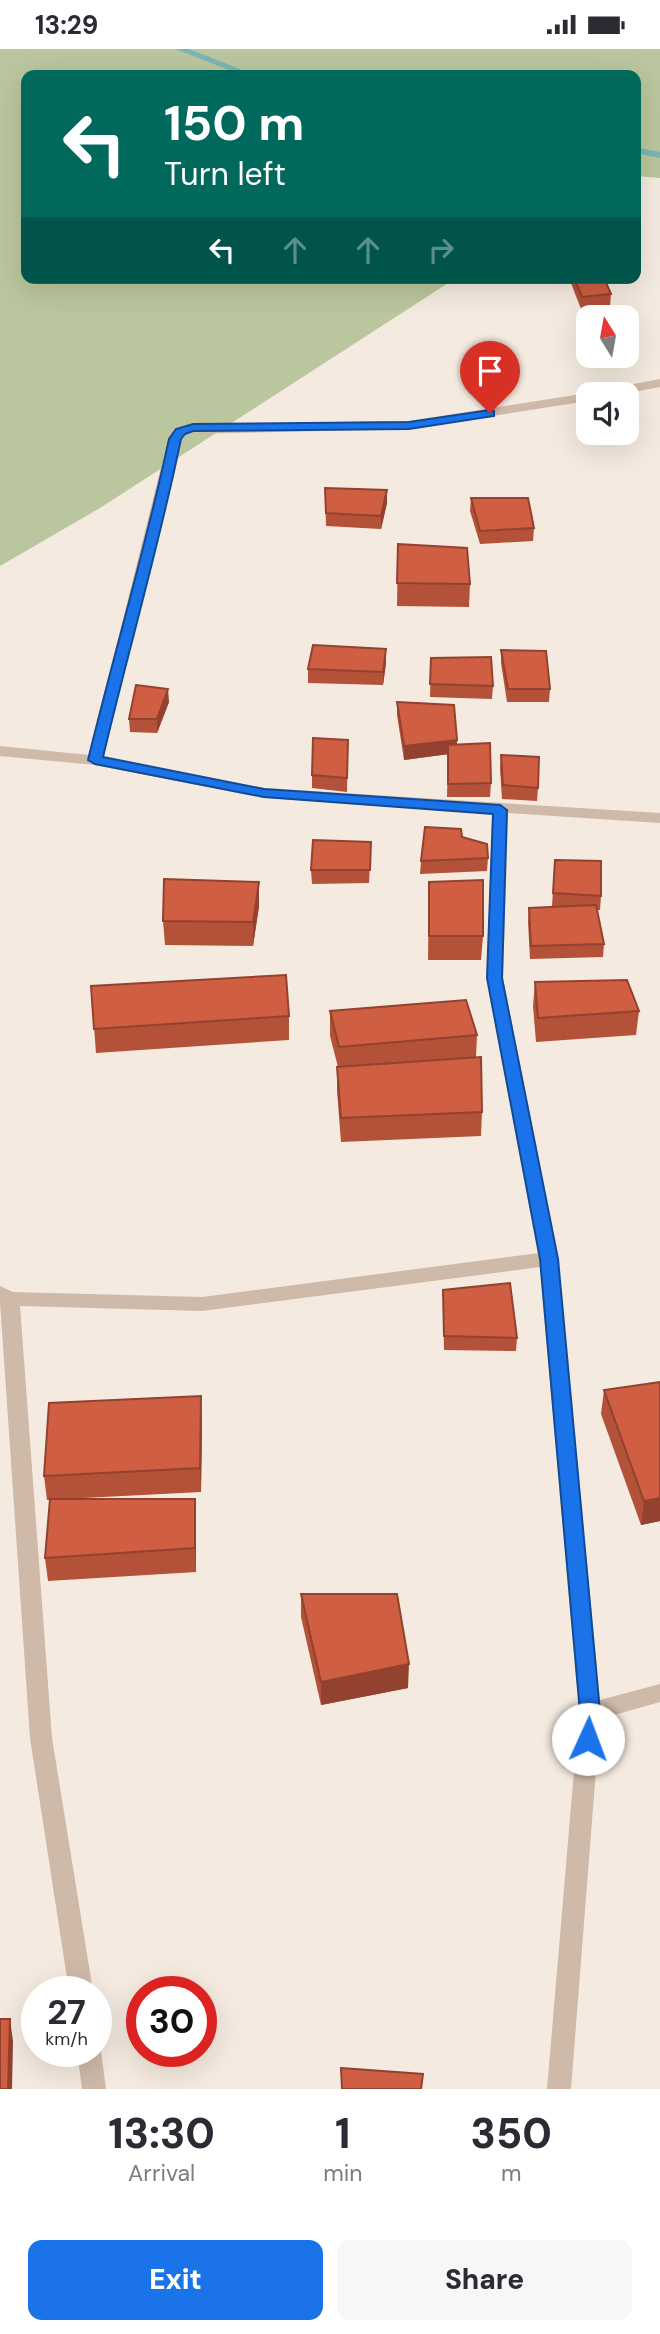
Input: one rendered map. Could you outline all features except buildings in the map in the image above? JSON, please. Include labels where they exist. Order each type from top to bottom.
[{"type":"street","points":[[639,387],[660,383]]},
{"type":"street","points":[[95,760],[126,632],[155,534],[175,439],[181,432],[193,428],[409,425],[576,399]]},
{"type":"street","points":[[0,751],[95,760],[264,793],[660,818]]},
{"type":"street","points":[[500,810],[495,978],[549,1259],[590,1712],[559,2089]]},
{"type":"street","points":[[79,1976],[41,1738],[5,1296],[202,1304],[549,1259]]},
{"type":"street","points":[[590,1712],[660,1693]]},
{"type":"street","points":[[91,2067],[94,2089]]},
{"type":"green space","points":[[0,49],[660,49],[660,178],[641,176],[641,70],[21,70],[21,284],[447,284],[100,508],[0,566]]},
{"type":"waterway","points":[[180,49],[237,70]]},
{"type":"waterway","points":[[641,151],[660,155]]},
{"type":"route","points":[[490,413],[409,425],[193,428],[181,432],[175,439],[155,534],[126,632],[95,760],[264,793],[500,810],[495,978],[549,1259],[590,1712],[588,1739]]}]
